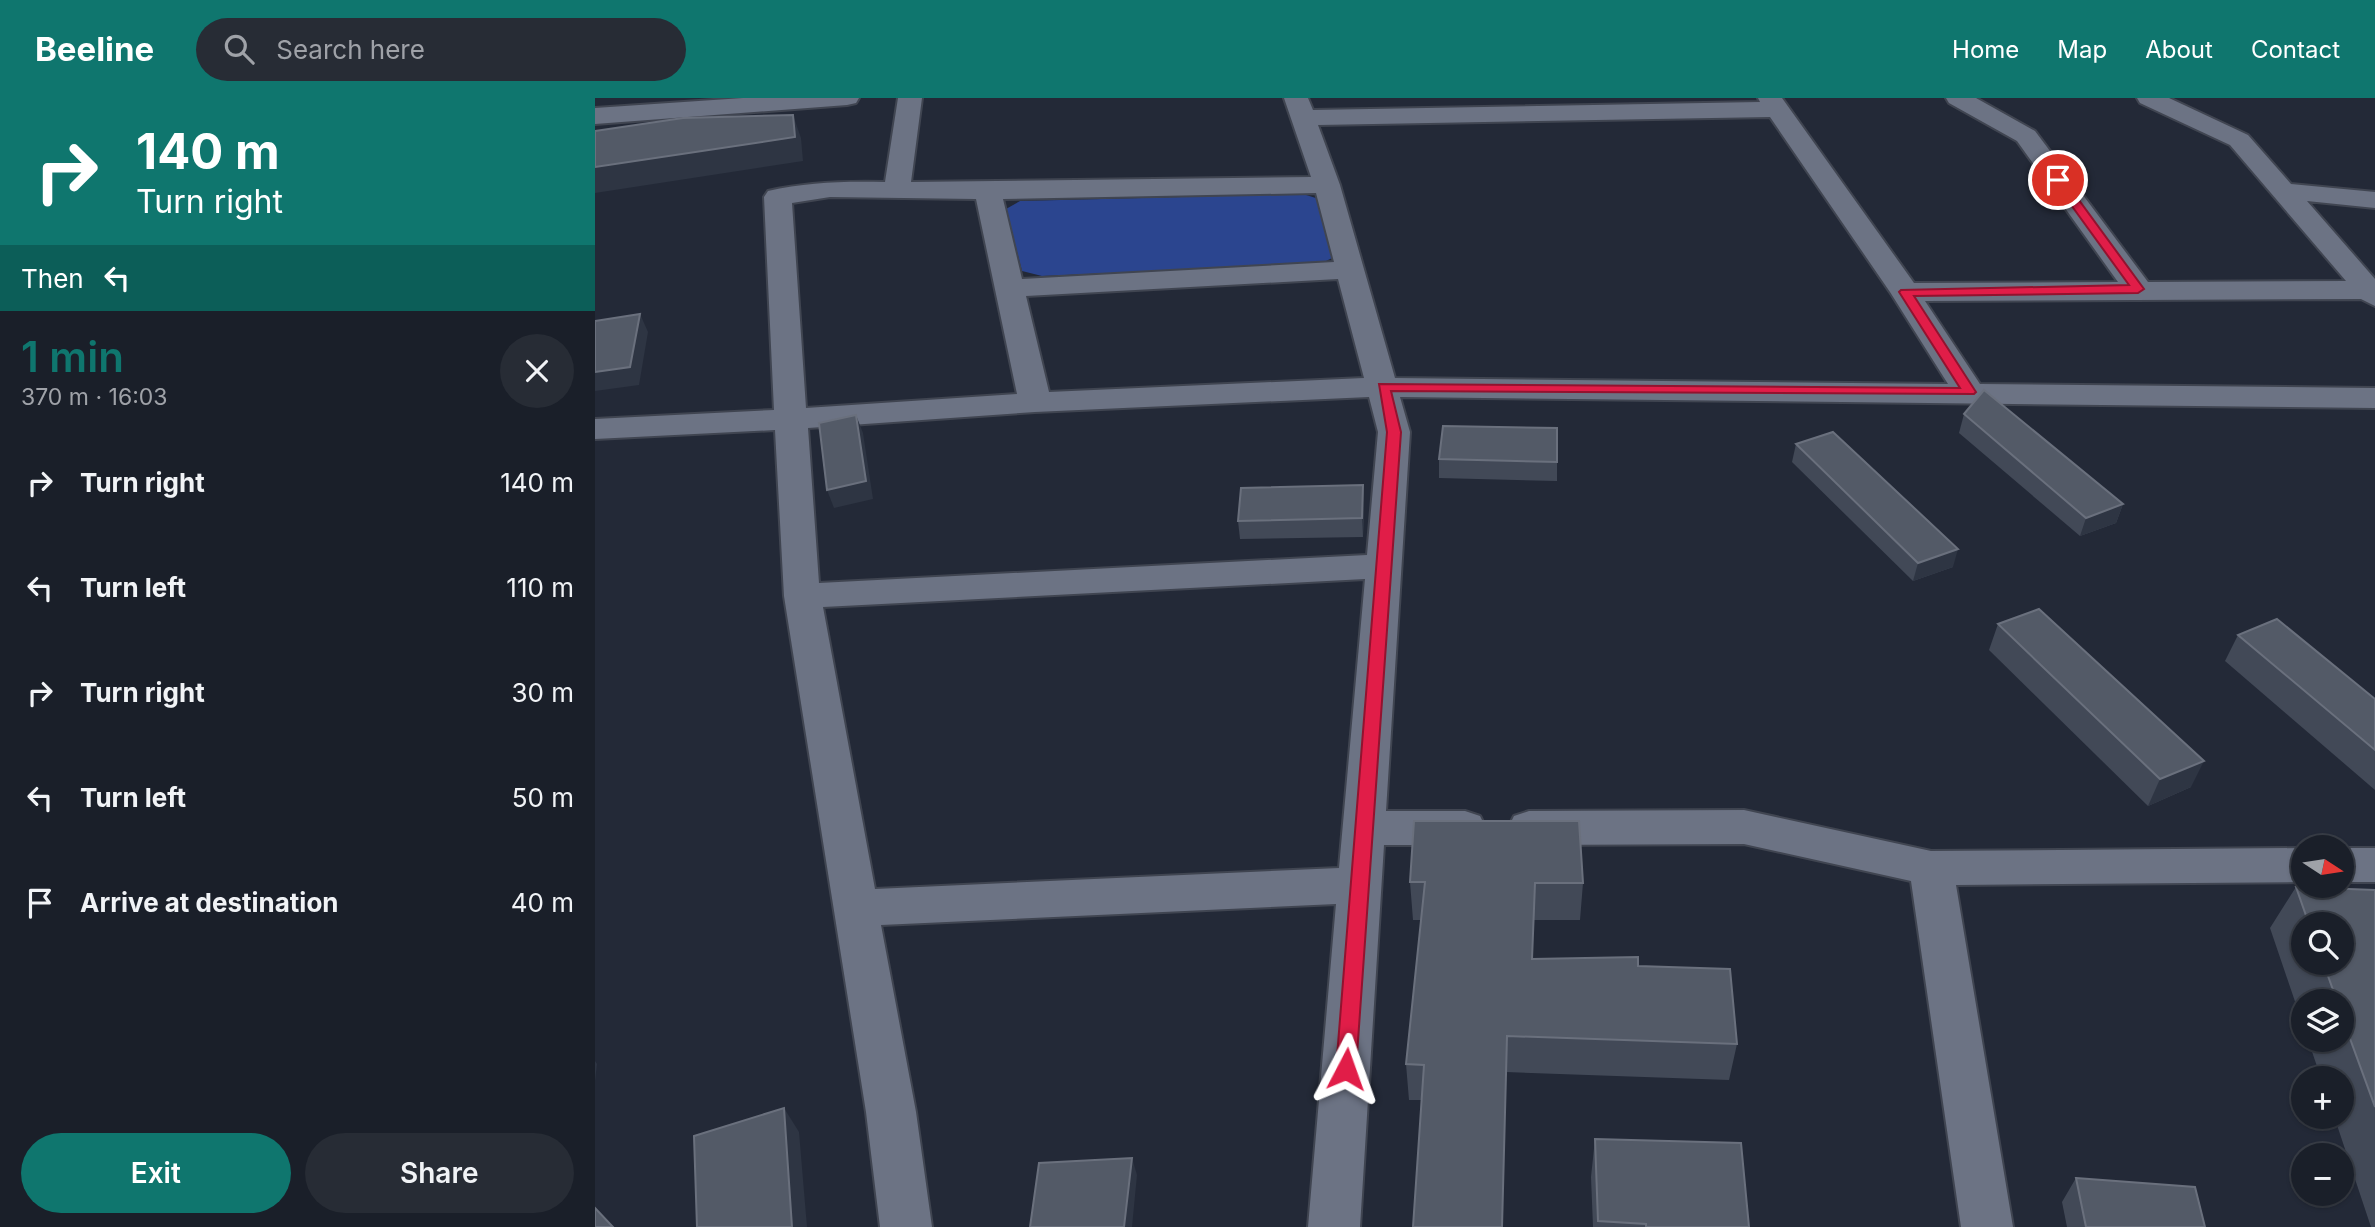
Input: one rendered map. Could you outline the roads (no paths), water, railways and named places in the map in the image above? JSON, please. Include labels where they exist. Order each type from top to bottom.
[{"type":"street","points":[[595,116],[847,98]]},
{"type":"street","points":[[897,190],[910,98]]},
{"type":"street","points":[[1958,98],[2027,136],[2138,289]]},
{"type":"street","points":[[2149,98],[2239,140],[2373,292]]},
{"type":"street","points":[[1334,1227],[1386,566],[1394,432],[1384,387],[1327,185],[1301,108],[1774,104],[1905,292],[1969,392]]},
{"type":"street","points":[[906,1227],[891,1112],[801,596],[778,197],[830,190],[988,191],[1327,185]]},
{"type":"street","points":[[988,191],[1035,402]]},
{"type":"street","points":[[2283,191],[2375,200]]},
{"type":"street","points":[[1010,288],[1351,270]]},
{"type":"street","points":[[1905,292],[2138,289],[2373,292]]},
{"type":"street","points":[[595,429],[1035,402],[1384,387],[2375,398]]},
{"type":"street","points":[[801,596],[1386,566]]},
{"type":"street","points":[[1366,828],[1744,827],[1931,868],[2291,865]]},
{"type":"street","points":[[2354,865],[2375,865]]},
{"type":"street","points":[[1931,868],[1987,1227]]},
{"type":"street","points":[[856,908],[1360,885]]}]
